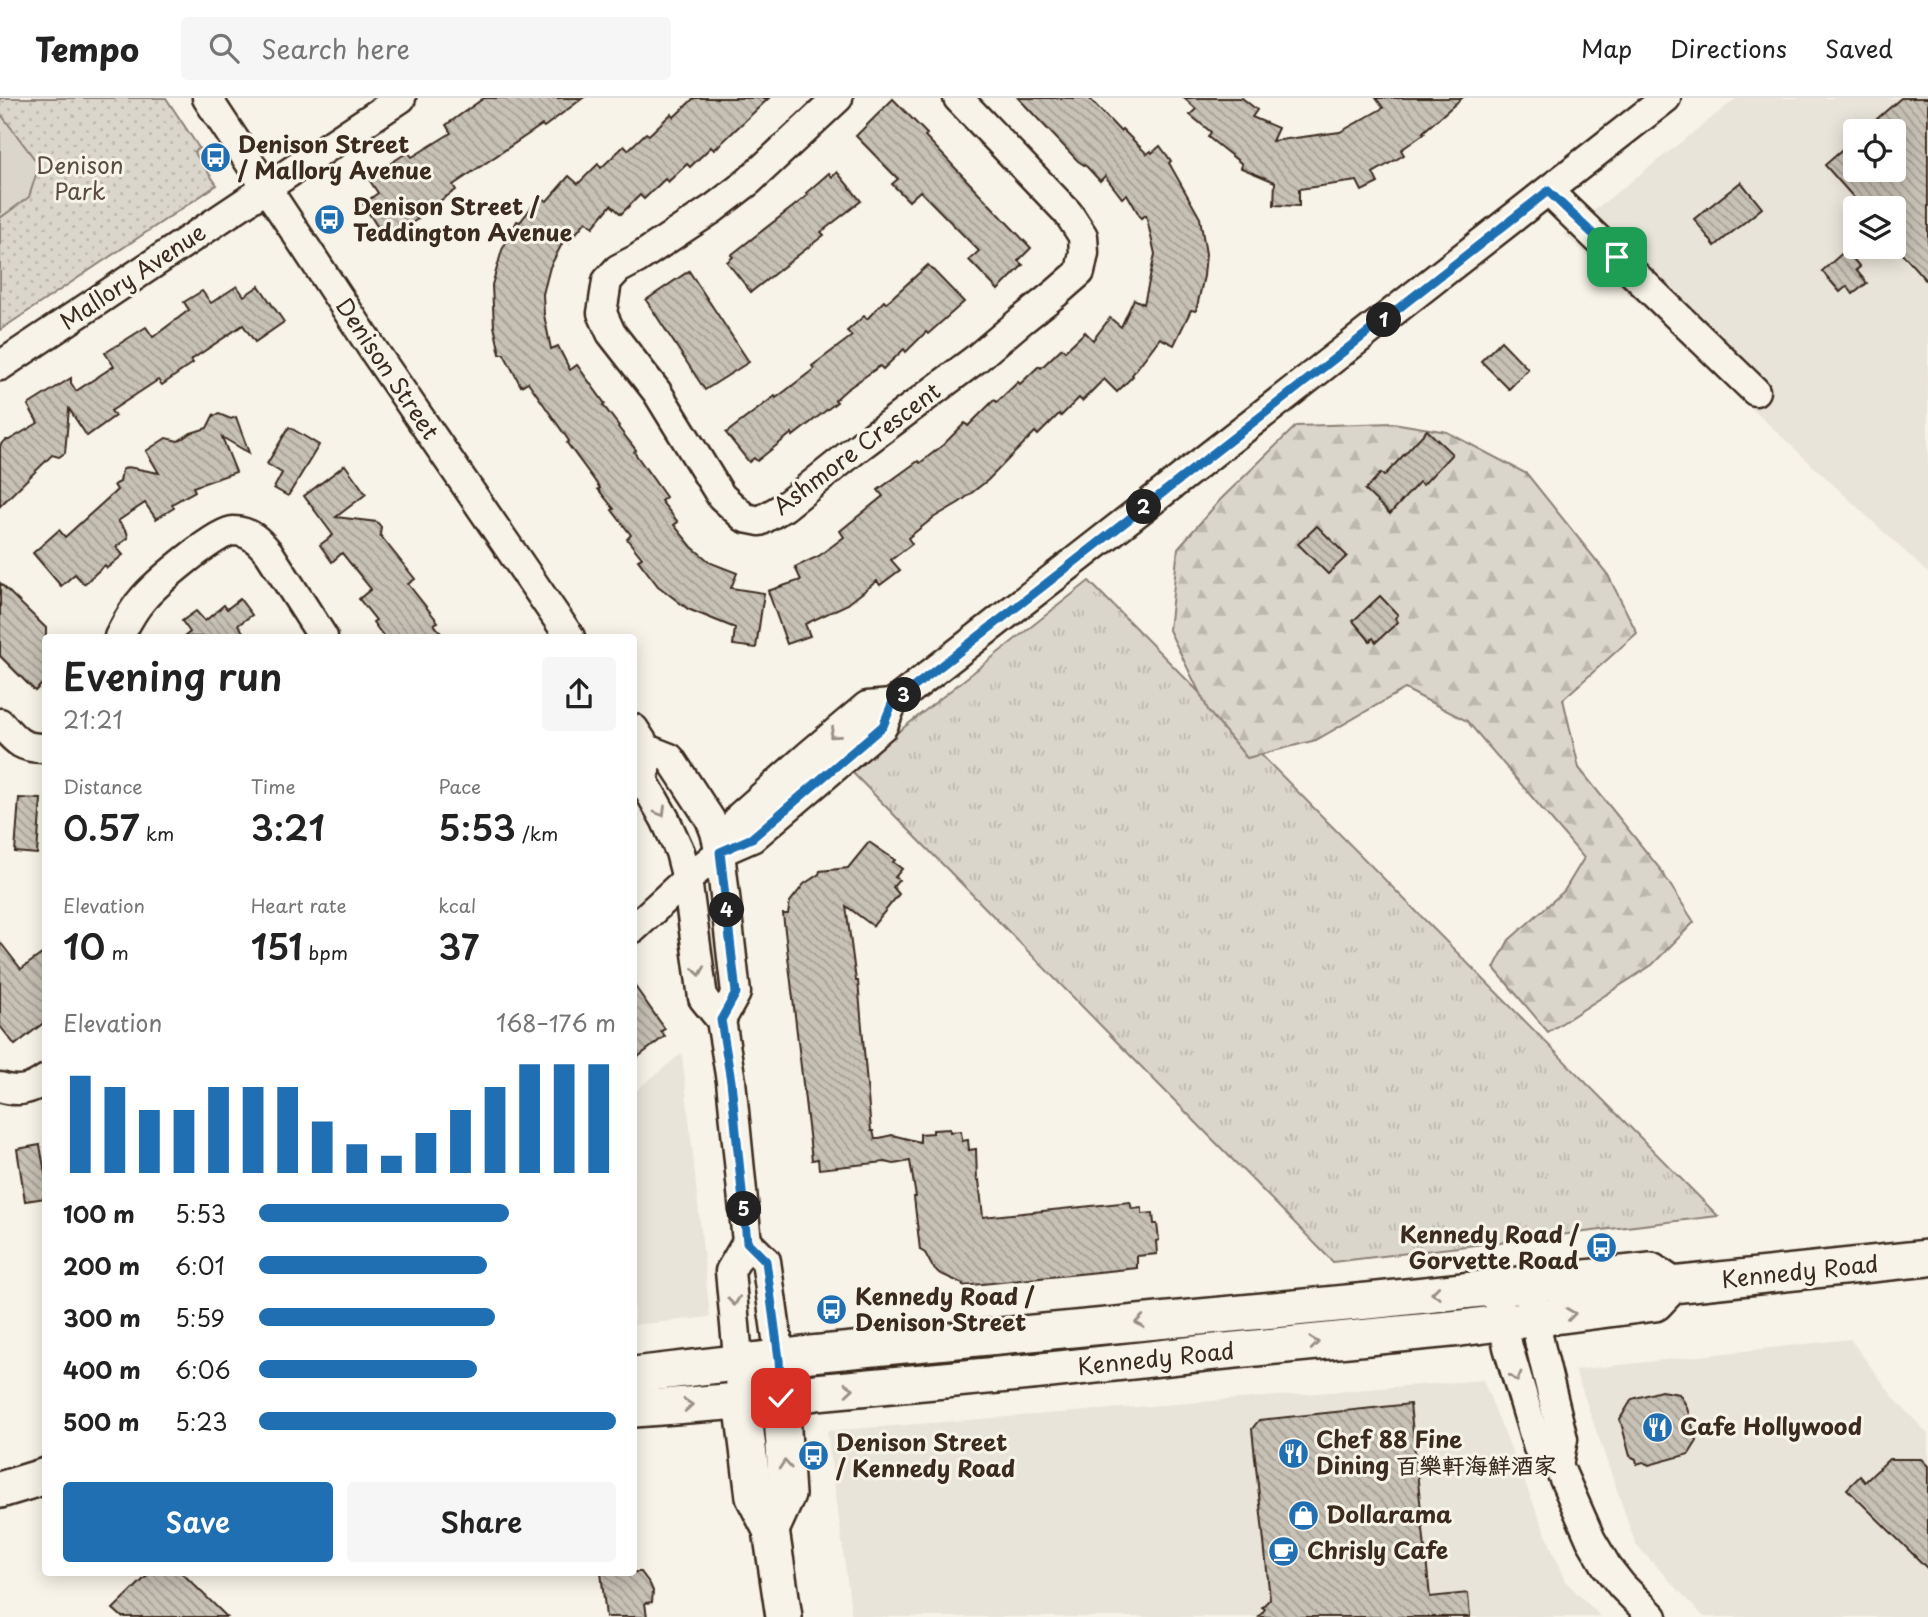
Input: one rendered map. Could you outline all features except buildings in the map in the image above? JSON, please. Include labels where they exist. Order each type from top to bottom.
[{"type":"main road","name":"Kennedy Road","points":[[637,1375],[811,1354],[1026,1335],[1651,1271],[1672,1285],[1928,1258]]},
{"type":"main road","name":"Kennedy Road","points":[[637,1409],[781,1398],[816,1392],[1519,1321],[1655,1303],[1672,1285]]},
{"type":"main road","points":[[771,1530],[788,1495],[781,1398]]},
{"type":"main road","points":[[742,1400],[754,1497],[771,1530],[784,1617]]},
{"type":"main road","points":[[0,1490],[42,1477]]},
{"type":"street","name":"Denison Street","points":[[207,98],[374,351],[568,634]]},
{"type":"street","name":"Mallory Avenue","points":[[0,366],[401,98]]},
{"type":"street","name":"Ashmore Crescent","points":[[838,98],[748,182],[703,216],[637,259],[618,268],[607,281],[602,313],[611,333],[657,392],[721,496],[746,518],[753,520],[760,521],[784,507],[850,453],[976,359],[1080,272],[1084,253],[1083,236],[1068,213],[958,98]]},
{"type":"street","points":[[637,927],[687,879],[720,852],[740,816],[867,706],[892,704],[1666,98]]},
{"type":"street","points":[[1548,191],[1755,391]]},
{"type":"street","points":[[121,634],[144,596],[213,540],[230,531],[248,533],[259,541],[322,634]]},
{"type":"street","points":[[0,723],[16,741],[31,749],[42,748]]},
{"type":"street","points":[[640,739],[670,758],[710,819],[715,832],[720,852],[736,993],[721,1020]]},
{"type":"street","points":[[640,739],[644,782],[680,852],[687,879],[703,998],[721,1020],[731,1081],[747,1242],[730,1271],[742,1400]]},
{"type":"street","points":[[637,929],[653,924],[667,925],[694,936]]},
{"type":"street","points":[[0,1087],[10,1091],[24,1091],[42,1081]]},
{"type":"street","points":[[747,1242],[766,1261],[779,1359],[781,1398]]},
{"type":"street","points":[[1512,1285],[1519,1321],[1523,1402],[1538,1448],[1558,1465],[1591,1539],[1607,1566],[1622,1586],[1653,1617]]},
{"type":"shaded area","points":[[1737,98],[1928,98],[1928,573],[1564,234]]},
{"type":"shaded area","points":[[682,1053],[710,1317],[637,1325],[637,1090]]},
{"type":"shaded area","points":[[1850,1339],[1895,1399],[1928,1434],[1928,1617],[1704,1617],[1636,1545],[1575,1370]]},
{"type":"shaded area","points":[[1483,1380],[1565,1581],[1601,1617],[852,1617],[827,1431]]},
{"type":"green space","name":"Denison Park","points":[[0,98],[166,98],[199,148],[194,152],[217,185],[0,330]]},
{"type":"green space","points":[[0,113],[39,165],[29,197],[0,218]]},
{"type":"green space","points":[[1393,423],[1447,432],[1527,474],[1608,575],[1637,633],[1563,699],[1579,768],[1660,869],[1694,922],[1652,965],[1548,1032],[1494,968],[1509,940],[1564,891],[1584,858],[1467,721],[1405,689],[1316,740],[1247,758],[1209,712],[1169,630],[1178,548],[1221,499],[1296,426]]},
{"type":"green space","points":[[1089,581],[1718,1216],[1333,1262],[850,770]]},
{"type":"place","name":"Denison Street / Mallory Avenue","points":[[215,158]]},
{"type":"place","name":"Denison Street / Teddington Avenue","points":[[330,220]]},
{"type":"place","name":"Kennedy Road / Gorvette Road","points":[[1602,1248]]},
{"type":"place","name":"Kennedy Road / Denison Street","points":[[832,1310]]},
{"type":"place","name":"Cafe Hollywood","points":[[1657,1427]]},
{"type":"place","name":"Chef 88 Fine Dining 百樂軒海鮮酒家","points":[[1293,1453]]},
{"type":"place","name":"Denison Street / Kennedy Road","points":[[813,1456]]},
{"type":"place","name":"Dollarama","points":[[1303,1515]]},
{"type":"place","name":"Chrisly Cafe","points":[[1284,1551]]},
{"type":"route","points":[[781,1398],[779,1359],[766,1261],[747,1242],[731,1081],[721,1020],[736,993],[720,852],[752,838],[883,726],[892,704],[1548,191],[1617,257]]}]
